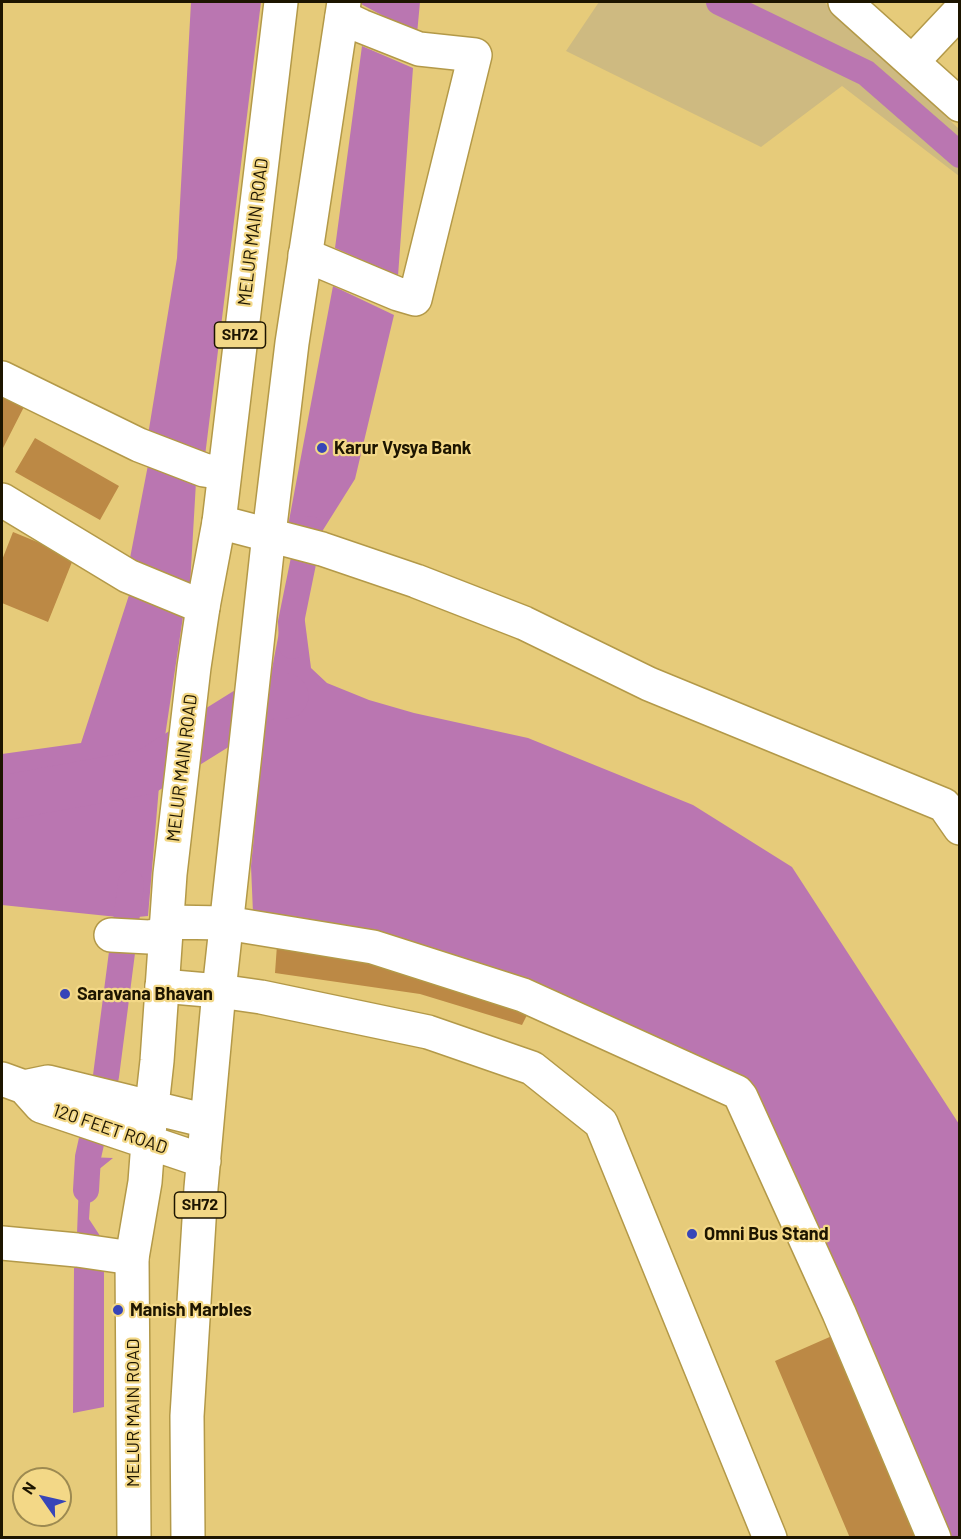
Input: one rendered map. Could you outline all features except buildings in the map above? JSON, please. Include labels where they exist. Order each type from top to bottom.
[{"type":"main road","name":"MELUR MAIN ROAD","points":[[134,1538],[105,1254],[145,1182],[162,986],[161,931],[170,874],[194,667],[196,604],[219,522],[214,472],[281,2]]},
{"type":"main road","points":[[845,2],[960,105]]},
{"type":"main road","points":[[912,62],[960,11]]},
{"type":"main road","points":[[305,255],[415,299],[475,55],[419,49],[349,15]]},
{"type":"main road","name":"SH72","points":[[188,1538],[187,1416],[207,1122],[226,923],[256,653],[277,537],[292,343],[305,255],[349,15]]},
{"type":"main road","points":[[2,378],[139,445],[214,472]]},
{"type":"main road","points":[[2,500],[128,576],[196,604]]},
{"type":"main road","points":[[219,522],[322,549],[416,581],[524,623],[649,684],[944,805],[960,828]]},
{"type":"main road","points":[[111,935],[226,923],[373,947],[524,995],[737,1092],[839,1313],[934,1538]]},
{"type":"main road","points":[[162,986],[261,997],[428,1032],[532,1068],[601,1123],[770,1538]]},
{"type":"main road","name":"120 FEET ROAD","points":[[13,1083],[41,1106],[152,1108],[207,1122]]},
{"type":"main road","name":"120 FEET ROAD","points":[[92,1108],[148,1142],[204,1161]]},
{"type":"main road","points":[[2,1243],[105,1254]]},
{"type":"shaded area","points":[[191,2],[261,2],[205,456],[148,435],[177,258]]},
{"type":"shaded area","points":[[420,2],[417,34],[359,3]]},
{"type":"shaded area","points":[[599,2],[824,2],[959,129],[959,176],[842,86],[761,147],[566,51]]},
{"type":"shaded area","points":[[362,46],[413,68],[398,276],[335,248]]},
{"type":"shaded area","points":[[333,286],[394,315],[355,479],[323,530],[310,530],[288,526]]},
{"type":"shaded area","points":[[148,465],[196,482],[190,585],[130,558]]},
{"type":"shaded area","points":[[130,592],[184,610],[161,763],[148,916],[127,918],[2,905],[2,754],[81,743]]},
{"type":"shaded area","points":[[293,611],[304,614],[311,668],[327,683],[369,700],[414,713],[528,738],[693,805],[792,867],[959,1124],[959,1537],[941,1537],[755,1091],[253,913],[251,866],[269,684],[283,612]]},
{"type":"shaded area","points":[[80,1155],[113,1158],[92,1175],[89,1219],[104,1242],[77,1234]]},
{"type":"shaded area","points":[[87,1265],[104,1267],[104,1407],[73,1413],[74,1268]]},
{"type":"waterway","points":[[719,2],[866,73],[960,155]]},
{"type":"waterway","points":[[292,646],[291,622],[310,529]]},
{"type":"waterway","points":[[2,798],[146,772],[268,696],[286,696]]},
{"type":"waterway","points":[[86,1190],[88,1157],[106,1076],[131,883]]},
{"type":"place","name":"Karur Vysya Bank","points":[[322,448]]},
{"type":"place","name":"Saravana Bhavan","points":[[65,994]]},
{"type":"place","name":"Omni Bus Stand","points":[[692,1234]]},
{"type":"place","name":"Manish Marbles","points":[[118,1310]]}]
